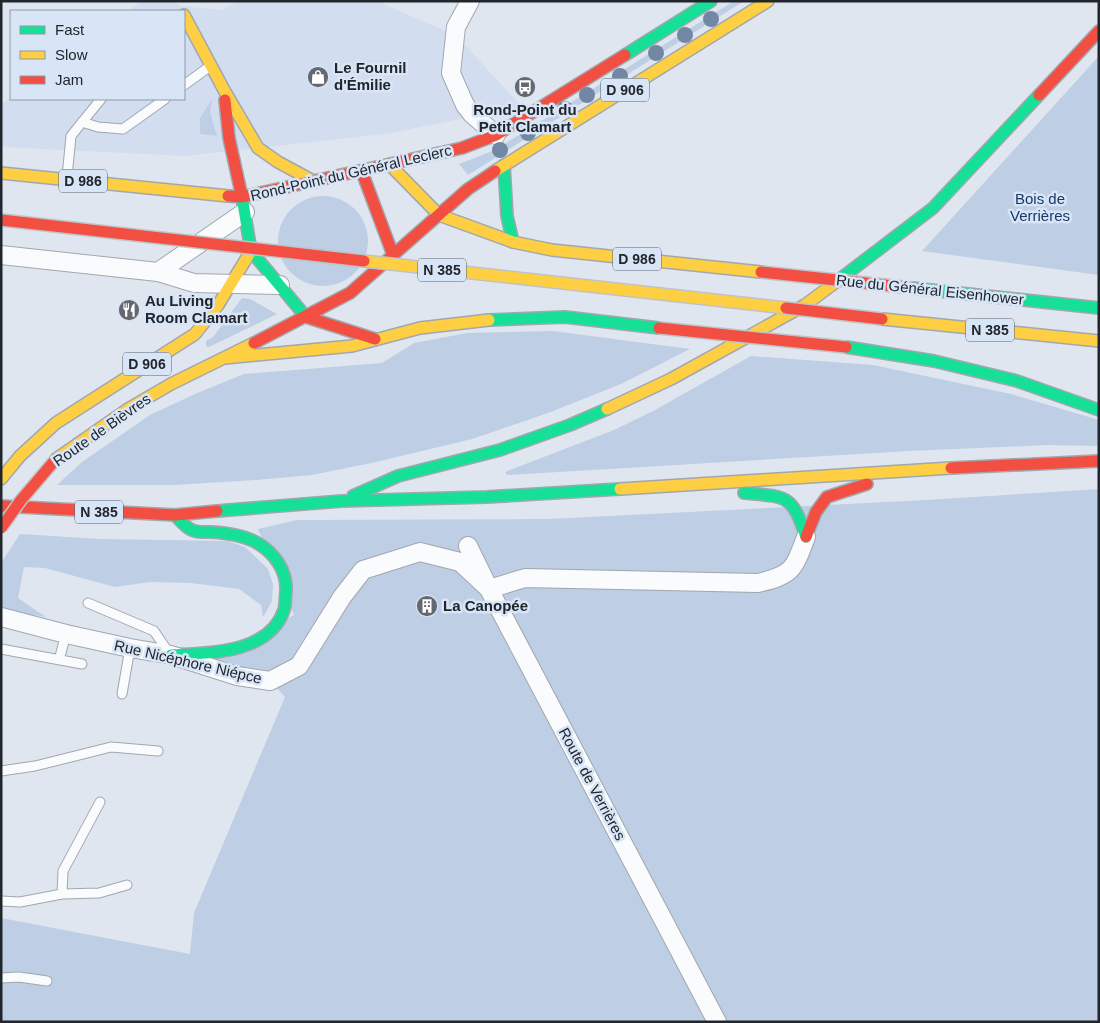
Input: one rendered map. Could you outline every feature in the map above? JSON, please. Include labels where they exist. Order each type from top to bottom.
[{"type":"main road","name":"D 906","points":[[496,134],[711,1]]},
{"type":"main road","name":"D 906","points":[[504,165],[768,1]]},
{"type":"main road","points":[[185,17],[224,90],[258,148],[278,162],[315,182]]},
{"type":"main road","points":[[342,501],[398,476],[453,464],[500,450],[570,425],[627,401],[671,379],[805,305],[933,208],[1099,31]]},
{"type":"main road","points":[[224,90],[229,138],[244,205]]},
{"type":"main road","name":"Rond-Point du Général Leclerc","points":[[251,251],[244,205],[315,182],[456,150],[496,134]]},
{"type":"main road","points":[[306,316],[350,293],[468,189],[504,165]]},
{"type":"main road","points":[[504,165],[507,216],[513,242]]},
{"type":"main road","name":"D 986","points":[[391,166],[439,215],[513,242]]},
{"type":"main road","points":[[362,172],[393,255]]},
{"type":"main road","name":"D 986","points":[[1,173],[67,180],[244,205]]},
{"type":"main road","name":"N 385","points":[[1,220],[882,319],[1099,341]]},
{"type":"main road","name":"Rue du Général Eisenhower","points":[[513,242],[552,250],[1099,308]]},
{"type":"main road","name":"D 906","points":[[1,479],[20,456],[56,423],[195,334],[206,322],[232,284],[251,251]]},
{"type":"main road","points":[[251,251],[306,316],[375,339]]},
{"type":"main road","name":"Route de Bièvres","points":[[1,528],[21,500],[56,459],[128,409],[171,384],[306,316]]},
{"type":"main road","points":[[225,358],[352,346],[420,328],[490,320],[565,316],[659,328],[846,347],[934,361],[1017,381],[1099,410]]},
{"type":"main road","name":"N 385","points":[[1,506],[22,509],[175,515],[342,501],[487,498],[882,472],[1099,461]]},
{"type":"main road","points":[[806,537],[825,498],[832,494],[866,485],[882,472]]},
{"type":"main road","points":[[732,482],[743,493],[781,498],[790,503],[796,509],[806,537]]},
{"type":"main road","points":[[171,655],[218,652],[252,643],[263,638],[272,631],[281,615],[285,606],[286,592],[284,573],[279,563],[258,543],[239,535],[192,531],[175,515]]},
{"type":"street","points":[[470,1],[456,27],[451,74],[465,105],[472,114],[496,134]]},
{"type":"street","points":[[158,272],[244,205]]},
{"type":"street","points":[[1,255],[158,272],[189,282],[280,285]]},
{"type":"street","points":[[489,589],[524,578],[758,584],[780,578],[795,566],[806,537]]},
{"type":"street","name":"Route de Verrières","points":[[468,546],[717,1022]]},
{"type":"street","name":"Rue Nicéphore Niépce","points":[[1,617],[66,634],[171,655],[237,676],[270,681],[299,666],[342,597],[362,570],[420,552],[460,562],[489,589]]},
{"type":"lane","points":[[185,84],[211,65]]},
{"type":"lane","points":[[67,180],[71,136],[100,100]]},
{"type":"lane","points":[[82,122],[123,129],[163,100]]},
{"type":"lane","points":[[88,603],[154,631],[171,655]]},
{"type":"lane","points":[[59,660],[66,634]]},
{"type":"lane","points":[[122,694],[130,648]]},
{"type":"lane","points":[[1,649],[82,664]]},
{"type":"lane","points":[[1,771],[35,766],[112,747],[158,751]]},
{"type":"lane","points":[[62,894],[63,871],[100,802]]},
{"type":"lane","points":[[1,901],[20,902],[62,894],[99,893],[127,885]]},
{"type":"lane","points":[[1,978],[19,977],[47,981]]},
{"type":"shaded area","points":[[141,1],[174,1],[180,6],[222,10],[238,1],[377,1],[457,36],[522,107],[385,134],[186,156],[1,147],[1,104],[10,98],[10,100],[185,100],[185,10],[128,10]]},
{"type":"green space","points":[[734,1],[744,1],[468,175],[459,164],[490,152],[506,143]]},
{"type":"green space","name":"Bois de Verrières","points":[[1099,56],[1099,275],[922,251]]},
{"type":"green space","points":[[212,99],[210,112],[217,136],[200,134],[200,118]]},
{"type":"green space","points":[[323,196],[340,199],[355,209],[365,224],[368,241],[365,258],[355,273],[340,283],[323,286],[306,283],[291,273],[281,258],[278,241],[281,224],[291,209],[306,199]]},
{"type":"green space","points":[[242,298],[250,299],[277,314],[209,347],[206,346],[206,341],[213,337]]},
{"type":"green space","points":[[553,331],[690,349],[621,384],[548,413],[472,439],[376,462],[312,475],[256,480],[175,485],[57,485],[82,462],[150,415],[244,374],[382,363],[414,343],[467,333]]},
{"type":"green space","points":[[751,356],[873,365],[1011,394],[1099,420],[1099,446],[1048,445],[909,451],[507,475],[505,472],[614,430],[655,410]]},
{"type":"green space","points":[[1099,489],[1099,1022],[1,1022],[1,918],[190,954],[194,913],[285,697],[265,675],[209,660],[294,615],[258,529],[297,520],[549,519],[927,500]]},
{"type":"green space","points":[[20,534],[101,539],[227,541],[245,547],[268,569],[273,584],[272,601],[263,617],[261,605],[239,589],[191,583],[150,582],[115,587],[45,568],[24,567],[18,598],[46,617],[14,612],[1,608],[1,563]]},
{"type":"traffic: fast","points":[[625,55],[711,1]]},
{"type":"traffic: fast","points":[[840,279],[933,208],[1039,95]]},
{"type":"traffic: fast","points":[[504,165],[507,216],[513,242]]},
{"type":"traffic: fast","points":[[242,197],[251,251],[306,317]]},
{"type":"traffic: fast","points":[[912,288],[1099,308]]},
{"type":"traffic: fast","points":[[489,320],[565,317],[659,328]]},
{"type":"traffic: fast","points":[[846,347],[934,361],[1017,381],[1099,410]]},
{"type":"traffic: fast","points":[[353,496],[398,476],[500,450],[570,425],[607,409]]},
{"type":"traffic: fast","points":[[217,511],[342,501],[487,497],[620,489]]},
{"type":"traffic: fast","points":[[744,493],[779,497],[786,500],[792,505],[806,537]]},
{"type":"traffic: fast","points":[[171,655],[219,651],[252,643],[265,635],[276,624],[284,610],[286,591],[282,570],[275,558],[265,548],[248,538],[236,535],[194,531],[189,529],[175,515]]},
{"type":"traffic: slow","points":[[495,171],[768,1]]},
{"type":"traffic: slow","points":[[185,17],[258,148],[278,162],[315,182]]},
{"type":"traffic: slow","points":[[391,166],[439,215],[513,242],[552,250],[761,272]]},
{"type":"traffic: slow","points":[[1,173],[228,196]]},
{"type":"traffic: slow","points":[[1,479],[20,456],[56,423],[195,334],[218,305],[251,251]]},
{"type":"traffic: slow","points":[[364,261],[786,308]]},
{"type":"traffic: slow","points":[[607,409],[671,379],[805,305],[840,279]]},
{"type":"traffic: slow","points":[[882,319],[1099,341]]},
{"type":"traffic: slow","points":[[225,358],[352,346],[420,328],[489,320]]},
{"type":"traffic: slow","points":[[56,459],[128,409],[171,384],[254,343]]},
{"type":"traffic: slow","points":[[620,489],[951,468]]},
{"type":"traffic: jam","points":[[1039,95],[1099,31]]},
{"type":"traffic: jam","points":[[228,196],[242,197],[462,148],[496,135],[625,55]]},
{"type":"traffic: jam","points":[[225,100],[229,138],[242,197]]},
{"type":"traffic: jam","points":[[254,343],[350,293],[468,189],[495,171]]},
{"type":"traffic: jam","points":[[362,172],[393,255]]},
{"type":"traffic: jam","points":[[1,220],[364,261]]},
{"type":"traffic: jam","points":[[761,272],[912,288]]},
{"type":"traffic: jam","points":[[786,308],[882,319]]},
{"type":"traffic: jam","points":[[306,317],[375,339]]},
{"type":"traffic: jam","points":[[659,328],[846,347]]},
{"type":"traffic: jam","points":[[1,528],[21,500],[56,459]]},
{"type":"traffic: jam","points":[[951,468],[1099,461]]},
{"type":"traffic: jam","points":[[806,537],[816,512],[827,497],[867,484]]},
{"type":"traffic: jam","points":[[1,506],[175,515],[217,511]]},
{"type":"place","name":"Le Fournil d'Émilie","points":[[318,77]]},
{"type":"place","name":"Rond-Point du Petit Clamart","points":[[525,87]]},
{"type":"place","name":"Au Living Room Clamart","points":[[129,310]]},
{"type":"place","name":"La Canopée","points":[[427,606]]}]
